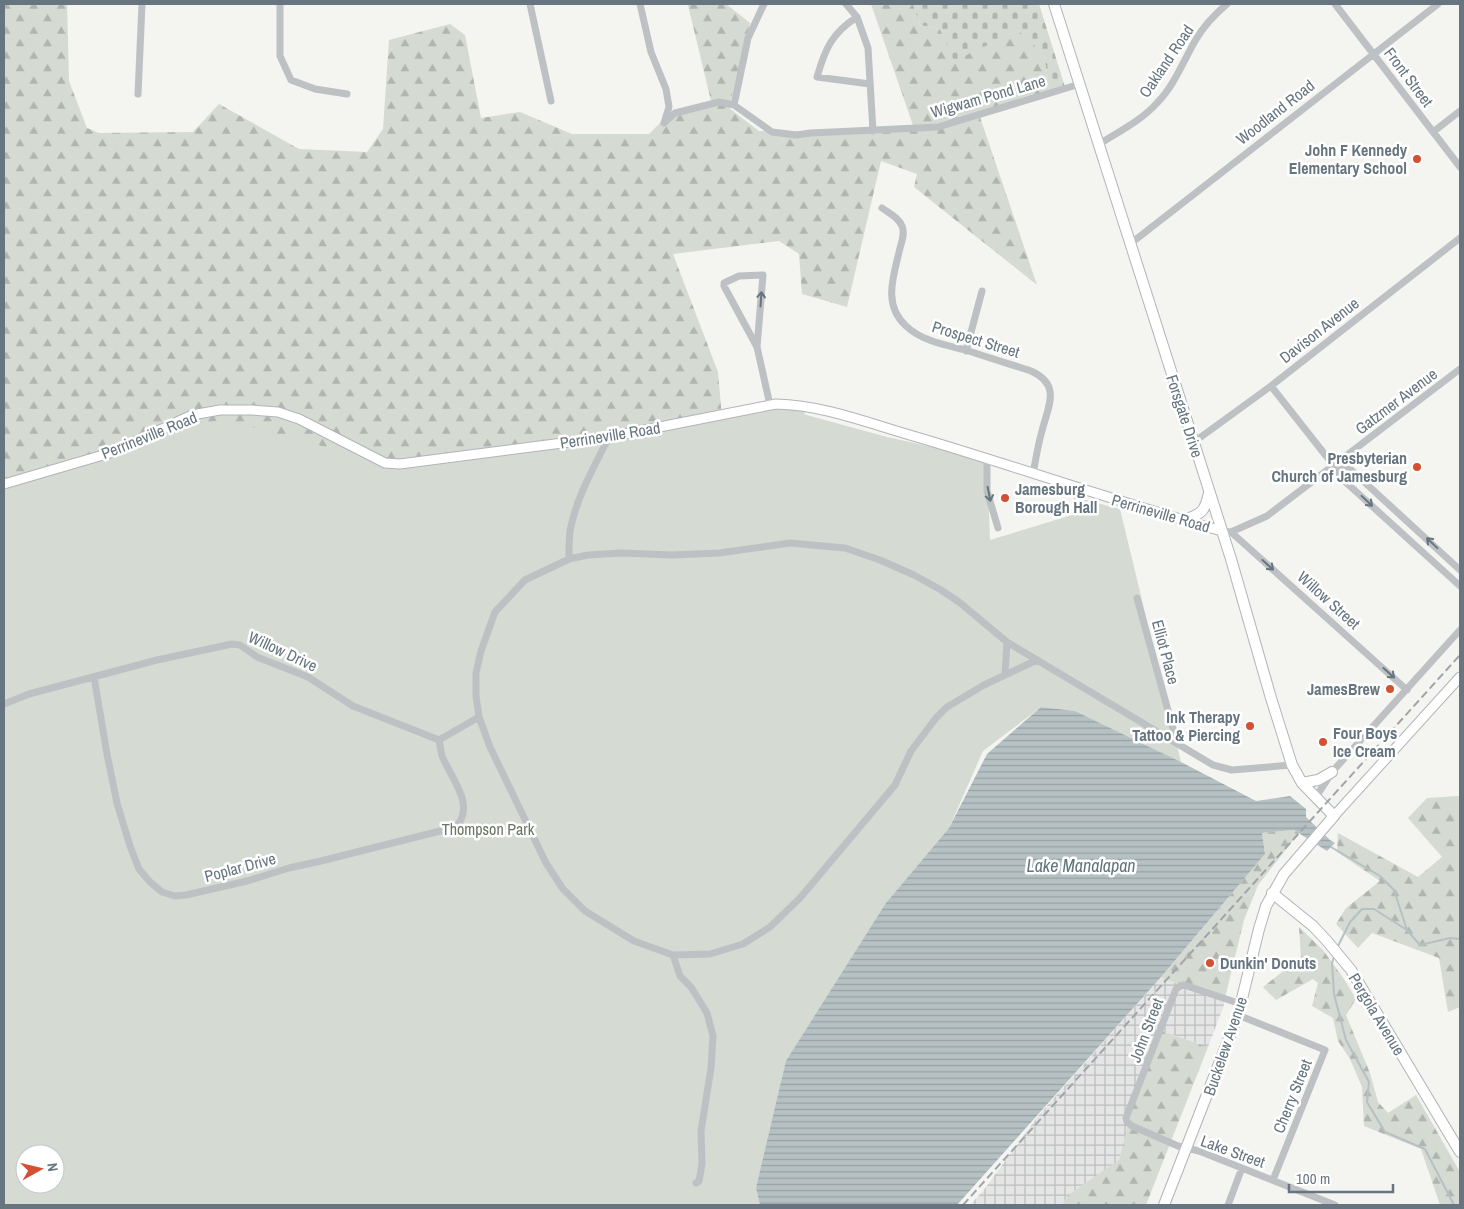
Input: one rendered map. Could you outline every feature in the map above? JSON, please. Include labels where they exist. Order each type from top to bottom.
[{"type":"main road","name":"Forsgate Drive","points":[[1055,4],[1098,145],[1210,492],[1227,531],[1292,765],[1302,783],[1334,816]]},
{"type":"main road","points":[[1184,520],[1201,513],[1206,507],[1210,492]]},
{"type":"main road","points":[[1302,783],[1318,780],[1332,772]]},
{"type":"main road","name":"Buckelew Avenue","points":[[1164,1205],[1238,1015],[1259,929],[1272,893],[1284,874],[1334,816]]},
{"type":"main road","name":"Pergola Avenue","points":[[1272,893],[1294,909],[1340,956],[1365,991],[1460,1152]]},
{"type":"street","points":[[138,94],[142,4]]},
{"type":"street","points":[[280,4],[280,56],[291,80],[315,89],[346,94]]},
{"type":"street","points":[[530,4],[551,101]]},
{"type":"street","points":[[640,4],[651,52],[666,89],[669,107],[664,123],[675,113],[682,111],[719,102],[734,105],[748,38],[764,4]]},
{"type":"street","points":[[846,4],[857,17],[868,48],[873,131]]},
{"type":"street","name":"Oakland Road","points":[[1098,145],[1141,118],[1158,102],[1179,71],[1195,40],[1215,14],[1227,4]]},
{"type":"street","name":"Front Street","points":[[1335,4],[1460,167]]},
{"type":"street","name":"Woodland Road","points":[[1130,244],[1438,4]]},
{"type":"street","points":[[857,17],[845,24],[832,39],[823,55],[817,77],[870,84]]},
{"type":"street","name":"Wigwam Pond Lane","points":[[734,105],[772,132],[796,135],[873,131],[938,127],[1080,84]]},
{"type":"street","points":[[1433,132],[1460,111]]},
{"type":"street","name":"Prospect Street","points":[[882,208],[903,227],[903,237],[891,285],[891,296],[898,318],[907,327],[927,339],[1031,371],[1040,375],[1048,384],[1051,396],[1034,473]]},
{"type":"street","name":"Davison Avenue","points":[[1194,442],[1271,386],[1460,238]]},
{"type":"street","points":[[757,347],[763,274],[738,276],[724,283],[724,286],[757,347],[770,405]]},
{"type":"street","points":[[966,351],[982,291]]},
{"type":"street","name":"Gatzmer Avenue","points":[[1227,531],[1267,516],[1460,369]]},
{"type":"street","points":[[1271,386],[1334,466],[1340,477],[1460,586]]},
{"type":"street","name":"Perrineville Road","points":[[4,484],[110,453],[192,415],[220,410],[278,412],[299,419],[385,463],[419,462],[609,437],[770,405],[793,404],[818,409],[1034,473],[1142,509],[1227,531]]},
{"type":"street","points":[[569,559],[570,533],[574,514],[609,437]]},
{"type":"street","points":[[987,459],[987,491],[998,528]]},
{"type":"street","points":[[1334,466],[1348,467],[1460,570]]},
{"type":"street","name":"Willow Street","points":[[1227,531],[1407,690]]},
{"type":"street","points":[[1037,660],[1005,674],[947,707],[936,718],[911,751],[896,785],[800,898],[770,927],[743,944],[710,954],[673,955],[634,941],[585,911],[563,889],[546,862],[490,747],[479,717],[476,696],[476,673],[481,651],[495,612],[525,580],[569,559],[588,556],[719,553],[790,543],[845,548],[914,575],[960,602],[1007,642],[1213,765],[1232,770],[1292,765]]},
{"type":"street","name":"Elliot Place","points":[[1137,598],[1177,743]]},
{"type":"street","points":[[1316,796],[1332,772],[1460,630]]},
{"type":"street","points":[[1005,674],[1007,642]]},
{"type":"street","name":"Willow Drive","points":[[4,704],[29,694],[215,646],[232,644],[240,645],[257,657],[308,677],[353,706],[439,740]]},
{"type":"street","points":[[1334,816],[1460,677]]},
{"type":"street","name":"Poplar Drive","points":[[94,678],[113,783],[130,846],[139,868],[150,882],[168,895],[186,895],[248,881],[289,868],[456,827],[463,819],[464,806],[461,793],[442,754],[439,740]]},
{"type":"street","points":[[439,740],[479,717]]},
{"type":"street","points":[[673,955],[680,976],[691,987],[707,1013],[713,1036],[711,1068],[701,1131],[702,1164],[699,1181],[696,1183]]},
{"type":"street","name":"John Street","points":[[1126,1118],[1176,989],[1184,985],[1216,994],[1241,1004]]},
{"type":"street","name":"Cherry Street","points":[[1238,1015],[1325,1050],[1273,1180]]},
{"type":"street","name":"Lake Street","points":[[1126,1118],[1127,1122],[1132,1126],[1187,1149],[1199,1151],[1335,1205]]},
{"type":"street","points":[[1228,1205],[1242,1168]]},
{"type":"shaded area","points":[[1161,977],[1224,1002],[1224,1005],[1208,1047],[1159,1030],[1139,1083],[1119,1161],[1068,1195],[1062,1205],[970,1205],[983,1191],[1038,1116]]},
{"type":"green space","name":"Thompson Park","points":[[4,4],[67,4],[69,81],[87,128],[99,133],[193,132],[219,104],[299,149],[367,152],[383,129],[389,40],[450,24],[465,35],[481,118],[520,112],[572,134],[649,134],[667,116],[712,105],[688,5],[690,4],[726,4],[750,23],[729,108],[759,131],[915,131],[871,4],[913,4],[920,25],[940,29],[954,60],[1018,30],[1044,53],[1050,94],[980,117],[1037,285],[914,187],[917,174],[881,161],[847,307],[802,294],[799,254],[779,241],[673,254],[718,372],[722,418],[781,409],[805,411],[801,443],[820,877],[65,1180],[65,1144],[15,1144],[15,1194],[31,1194],[4,1205]]},
{"type":"green space","points":[[913,4],[1039,4],[1066,90],[1050,94],[1044,54],[1018,30],[954,61],[940,29],[920,25]]},
{"type":"green space","name":"Thompson Park","points":[[770,405],[887,437],[987,459],[990,540],[1072,515],[1074,497],[1120,509],[1181,762],[1075,711],[1041,707],[983,751],[949,828],[886,903],[756,1188],[760,1205],[4,1205],[4,483],[222,419],[385,463],[609,437]]},
{"type":"green space","points":[[1460,796],[1460,1007],[1448,1012],[1439,958],[1372,933],[1358,948],[1336,924],[1346,908],[1380,881],[1337,852],[1338,833],[1418,877],[1442,857],[1408,818],[1427,798]]},
{"type":"green space","points":[[1294,830],[1299,833],[1258,885],[1244,920],[1224,1002],[1161,977],[1265,854],[1262,833]]},
{"type":"green space","points":[[1299,927],[1323,950],[1356,999],[1346,1015],[1370,1073],[1378,1102],[1388,1113],[1416,1095],[1460,1172],[1460,1205],[1440,1205],[1421,1149],[1364,1126],[1362,1087],[1350,1059],[1338,1041],[1333,1018],[1312,1006],[1318,983],[1313,979],[1276,1000],[1263,987],[1301,957]]},
{"type":"green space","points":[[1159,1030],[1208,1047],[1146,1205],[1062,1205],[1068,1195],[1119,1160],[1139,1083]]},
{"type":"water","name":"Lake Manalapan","points":[[1041,707],[1075,711],[1181,762],[1256,801],[1290,796],[1306,809],[1306,817],[1335,843],[1327,851],[1294,830],[1262,833],[1265,854],[1161,977],[957,1205],[760,1205],[756,1188],[786,1061],[886,903],[949,828],[987,754]]},
{"type":"waterway","points":[[1331,847],[1380,876],[1394,890],[1407,930],[1420,945],[1450,938],[1460,939]]},
{"type":"waterway","points":[[1337,948],[1350,922],[1362,909],[1374,909],[1407,930]]},
{"type":"waterway","points":[[1334,957],[1332,963],[1334,994],[1346,1040],[1369,1082],[1367,1102],[1385,1132],[1425,1149],[1454,1205]]},
{"type":"railway","points":[[963,1205],[1460,655]]},
{"type":"place","name":"John F Kennedy Elementary School","points":[[1417,159]]},
{"type":"place","name":"Presbyterian Church of Jamesburg","points":[[1417,467]]},
{"type":"place","name":"Jamesburg Borough Hall","points":[[1005,498]]},
{"type":"place","name":"JamesBrew","points":[[1390,689]]},
{"type":"place","name":"Ink Therapy Tattoo & Piercing","points":[[1250,726]]},
{"type":"place","name":"Four Boys Ice Cream","points":[[1323,742]]},
{"type":"place","name":"Dunkin' Donuts","points":[[1210,963]]}]
